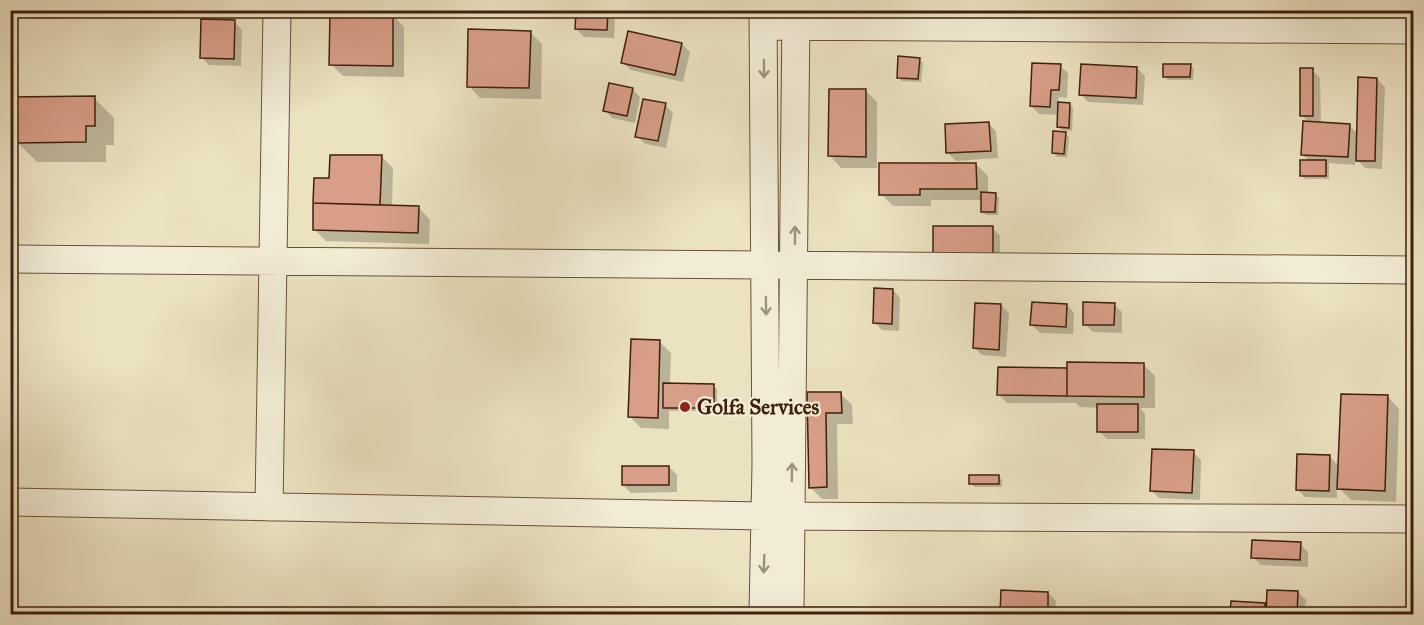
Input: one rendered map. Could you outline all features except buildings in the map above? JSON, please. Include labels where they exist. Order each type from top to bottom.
[{"type":"street","points":[[269,507],[277,10]]},
{"type":"street","points":[[790,615],[778,516],[766,265],[763,18],[1413,30]]},
{"type":"street","points":[[763,615],[778,516],[795,265],[796,18]]},
{"type":"street","points":[[10,260],[1413,270]]},
{"type":"street","points":[[10,502],[778,516],[1413,519]]},
{"type":"place","name":"Golfa Services","points":[[685,407]]}]
